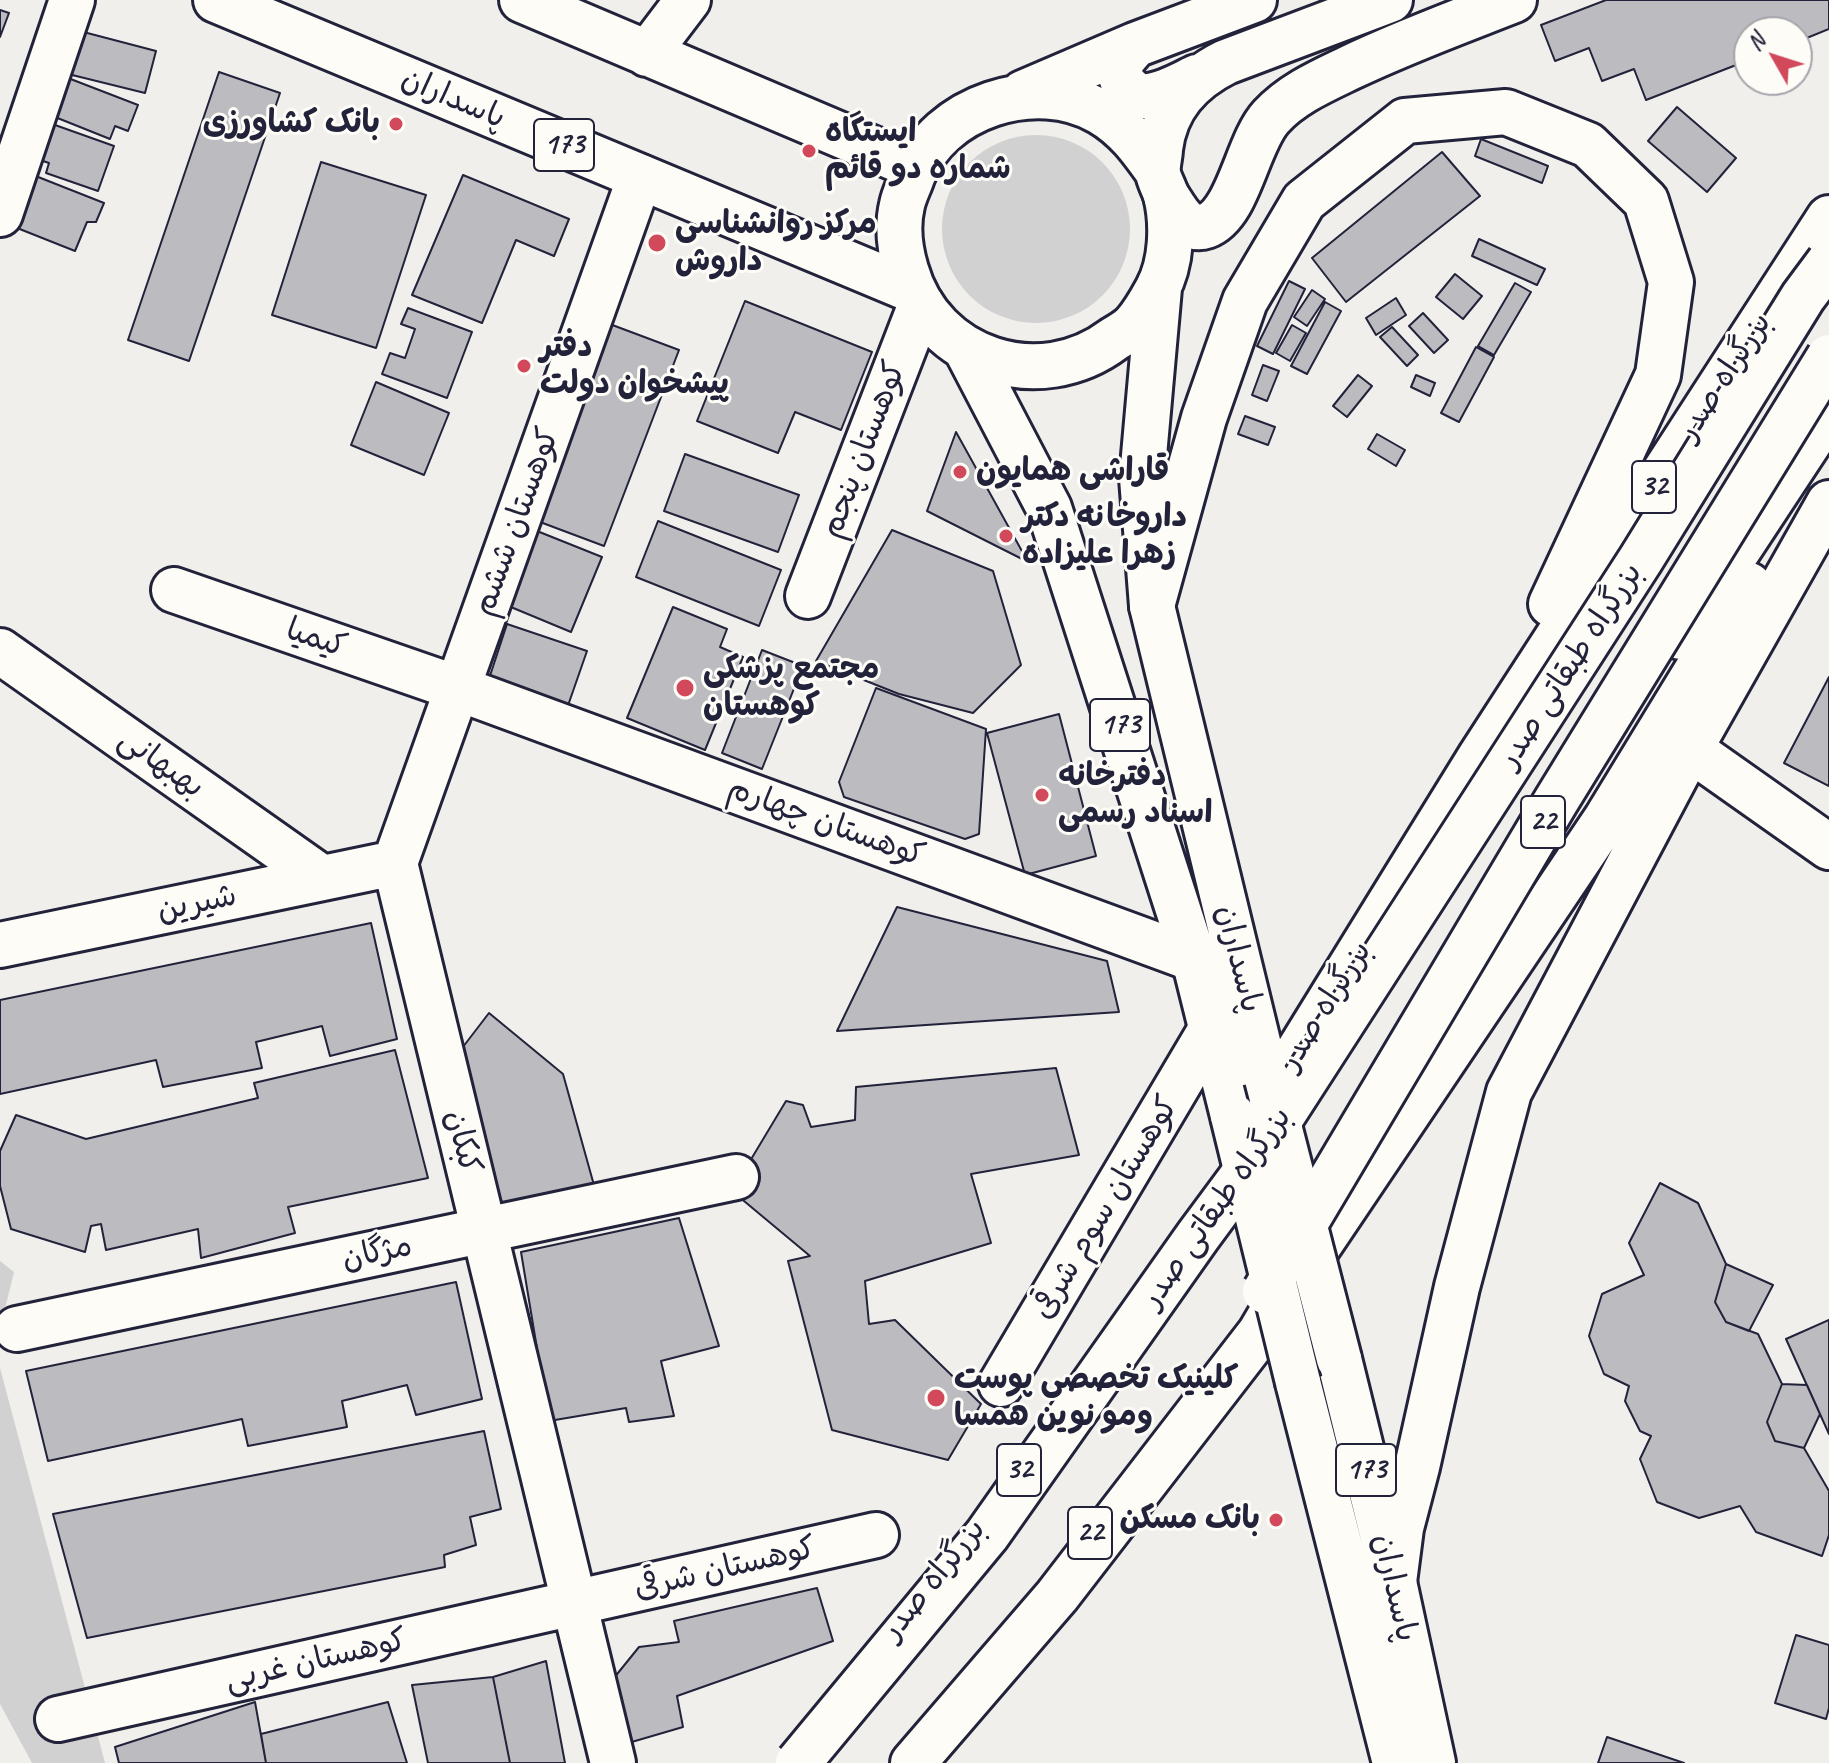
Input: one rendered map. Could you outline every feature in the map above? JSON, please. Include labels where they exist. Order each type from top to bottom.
[{"type":"main road","points":[[0,214],[72,0]]},
{"type":"main road","name":"پاسداران","points":[[216,0],[640,177],[916,297]]},
{"type":"main road","points":[[522,0],[916,167]]},
{"type":"main road","points":[[647,54],[688,0]]},
{"type":"main road","points":[[1203,74],[1170,111],[1163,128],[1162,184],[1171,242],[1159,287],[1134,325],[1097,352],[1054,366],[1008,365],[966,349],[934,324],[916,297],[900,249],[901,207],[916,167],[941,133],[975,109],[1015,97],[1135,45],[1254,0]]},
{"type":"main road","points":[[1135,45],[1122,62],[1120,75],[1127,88],[1137,95],[1147,96],[1167,91],[1226,62],[1390,0]]},
{"type":"main road","points":[[1015,97],[1058,97],[1098,111],[1133,136],[1188,224],[1208,226],[1230,202],[1252,149],[1271,117],[1309,87],[1388,49],[1514,0]]},
{"type":"main road","points":[[1090,630],[1152,606],[1204,418],[1245,301],[1304,201],[1405,121],[1506,112],[1588,145],[1646,201],[1671,282],[1658,375],[1480,757]]},
{"type":"main road","name":"کوهستان ششم","points":[[457,688],[640,177]]},
{"type":"main road","name":"بزرگراه صدر","points":[[781,1763],[979,1528],[1232,1158],[1480,757],[1829,218]]},
{"type":"main road","name":"بزرگراه طبقاتی صدر","points":[[798,1763],[987,1535],[1249,1167],[1641,559],[1803,297],[1829,262]]},
{"type":"main road","name":"پاسداران","points":[[1159,287],[1142,478],[1152,606],[1339,1359],[1374,1590],[1395,1763]]},
{"type":"main road","name":"کوهستان پنجم","points":[[808,596],[916,297]]},
{"type":"main road","name":"پاسداران","points":[[966,349],[1049,508],[1090,630],[1194,959],[1298,1382],[1433,1763]]},
{"type":"main road","name":"بزرگراه طبقاتی صدر","points":[[899,1763],[1049,1590],[1265,1291],[1556,801],[1829,357]]},
{"type":"main road","points":[[1260,1333],[1569,805],[1829,412]]},
{"type":"main road","points":[[913,1763],[1057,1596],[1260,1333],[1606,819],[1802,499],[1829,462]]},
{"type":"main road","points":[[1374,1590],[1401,1528],[1457,1287],[1509,1092],[1690,749],[1829,503]]},
{"type":"main road","name":"کیمیا","points":[[174,590],[457,688]]},
{"type":"main road","name":"بهبهانی","points":[[0,651],[322,878]]},
{"type":"main road","points":[[395,863],[457,688]]},
{"type":"main road","name":"کوهستان چهارم","points":[[457,688],[1194,959]]},
{"type":"main road","points":[[1690,749],[1829,847]]},
{"type":"main road","name":"شیرین","points":[[0,945],[395,863]]},
{"type":"main road","name":"کبکان","points":[[395,863],[613,1763]]},
{"type":"main road","name":"کوهستان سوم شرقی","points":[[1001,1384],[1210,1031]]},
{"type":"main road","name":"مژگان","points":[[17,1329],[736,1177]]},
{"type":"main road","name":"کوهستان شرقی","points":[[574,1603],[876,1535]]},
{"type":"main road","name":"کوهستان غربی","points":[[58,1719],[574,1603]]},
{"type":"shaded area","points":[[1036,135],[1054,136],[1072,142],[1103,162],[1123,193],[1129,211],[1129,247],[1123,265],[1103,296],[1072,316],[1054,322],[1036,323],[1018,322],[1000,316],[969,296],[949,265],[943,247],[942,229],[943,211],[949,193],[969,162],[1000,142],[1018,136]]},
{"type":"shaded area","points":[[0,1261],[14,1272],[0,1329]]},
{"type":"shaded area","points":[[0,1368],[105,1763],[32,1763],[0,1704]]},
{"type":"building","points":[[1606,0],[1829,0],[1829,29],[1813,36],[1813,16],[1733,16],[1733,66],[1646,100],[1634,69],[1602,81],[1589,48],[1555,61],[1541,25]]},
{"type":"building","points":[[0,10],[9,13],[0,37]]},
{"type":"building","points":[[72,29],[156,51],[145,93],[60,72]]},
{"type":"building","points":[[219,72],[280,93],[189,361],[128,340]]},
{"type":"building","points":[[55,73],[138,105],[128,131],[115,126],[110,139],[40,111]]},
{"type":"building","points":[[1677,107],[1736,158],[1707,192],[1648,141]]},
{"type":"building","points":[[41,120],[114,146],[98,191],[46,173],[49,163],[28,156]]},
{"type":"building","points":[[1481,139],[1548,166],[1542,183],[1475,156]]},
{"type":"building","points":[[1442,152],[1480,196],[1346,302],[1312,258]]},
{"type":"building","points":[[321,162],[426,195],[376,348],[272,315]]},
{"type":"building","points":[[23,171],[104,203],[96,222],[87,222],[75,251],[2,222]]},
{"type":"building","points":[[463,175],[569,219],[554,256],[516,240],[482,323],[412,295]]},
{"type":"building","points":[[1479,239],[1545,269],[1537,285],[1472,256]]},
{"type":"building","points":[[1455,274],[1482,296],[1463,319],[1436,297]]},
{"type":"building","points":[[1289,281],[1305,289],[1273,354],[1257,346]]},
{"type":"building","points":[[1515,283],[1531,292],[1494,355],[1478,346]]},
{"type":"building","points":[[1312,290],[1325,299],[1307,326],[1294,317]]},
{"type":"building","points":[[1396,298],[1406,315],[1376,335],[1366,318]]},
{"type":"building","points":[[745,301],[872,352],[841,430],[795,412],[778,453],[697,421]]},
{"type":"building","points":[[1325,302],[1341,311],[1307,374],[1291,366]]},
{"type":"building","points":[[408,308],[472,332],[447,398],[382,374],[390,353],[405,358],[415,329],[401,324]]},
{"type":"building","points":[[1423,313],[1448,340],[1434,353],[1409,326]]},
{"type":"building","points":[[607,323],[679,350],[604,546],[532,519]]},
{"type":"building","points":[[1292,325],[1306,333],[1290,361],[1276,353]]},
{"type":"building","points":[[1392,327],[1418,355],[1407,366],[1380,337]]},
{"type":"building","points":[[1476,347],[1494,357],[1459,422],[1441,413]]},
{"type":"building","points":[[1263,365],[1279,371],[1267,401],[1252,395]]},
{"type":"building","points":[[1358,375],[1372,386],[1347,417],[1333,406]]},
{"type":"building","points":[[1416,375],[1435,383],[1430,396],[1411,387]]},
{"type":"building","points":[[376,382],[449,413],[424,475],[351,445]]},
{"type":"building","points":[[1245,416],[1275,427],[1268,445],[1238,434]]},
{"type":"building","name":"قاراشی همایون","points":[[956,432],[1028,562],[927,511]]},
{"type":"building","points":[[1377,434],[1405,450],[1396,466],[1368,449]]},
{"type":"building","points":[[685,454],[799,495],[778,552],[664,511]]},
{"type":"building","points":[[658,521],[781,570],[759,626],[636,577]]},
{"type":"building","points":[[892,530],[993,571],[1021,665],[973,713],[899,694],[816,661]]},
{"type":"building","points":[[537,531],[602,557],[571,632],[506,605]]},
{"type":"building","name":"مجتمع پزشکی کوهستان","points":[[673,607],[727,629],[720,647],[743,657],[705,750],[627,718]]},
{"type":"building","points":[[507,624],[587,651],[564,717],[485,691]]},
{"type":"building","points":[[762,650],[803,666],[762,769],[722,753]]},
{"type":"building","points":[[1829,677],[1829,786],[1784,763]]},
{"type":"building","points":[[876,688],[986,729],[979,834],[965,839],[844,797],[839,782]]},
{"type":"building","name":"دفترخانه اسناد رسمی","points":[[1059,714],[1096,856],[1025,875],[987,733]]},
{"type":"building","points":[[897,907],[1107,961],[1119,1012],[837,1031]]},
{"type":"building","points":[[371,923],[397,1039],[330,1056],[322,1026],[256,1042],[262,1068],[163,1087],[156,1060],[0,1094],[0,1000]]},
{"type":"building","points":[[489,1013],[563,1074],[597,1196],[496,1216],[456,1056]]},
{"type":"building","points":[[395,1050],[428,1178],[288,1207],[295,1233],[201,1258],[198,1229],[106,1250],[101,1224],[91,1226],[85,1252],[11,1229],[0,1186],[0,1151],[16,1115],[86,1139],[258,1098],[254,1083]]},
{"type":"building","points":[[1056,1068],[1079,1155],[971,1174],[991,1243],[865,1281],[869,1324],[895,1320],[981,1404],[948,1460],[832,1430],[788,1261],[810,1256],[732,1191],[786,1101],[803,1105],[811,1127],[855,1120],[856,1087]]},
{"type":"building","points":[[1660,1183],[1698,1203],[1726,1264],[1715,1302],[1726,1322],[1758,1334],[1782,1384],[1767,1422],[1775,1441],[1804,1448],[1829,1491],[1829,1535],[1822,1556],[1756,1532],[1740,1506],[1699,1518],[1657,1502],[1640,1459],[1651,1436],[1640,1431],[1625,1401],[1629,1386],[1604,1374],[1589,1336],[1602,1294],[1644,1275],[1629,1243]]},
{"type":"building","points":[[679,1218],[719,1346],[661,1361],[674,1416],[629,1422],[626,1408],[549,1421],[521,1252]]},
{"type":"building","points":[[1726,1264],[1773,1285],[1749,1331],[1726,1322],[1715,1302]]},
{"type":"building","points":[[456,1282],[482,1399],[416,1415],[407,1385],[342,1401],[347,1427],[248,1446],[242,1419],[48,1461],[26,1371]]},
{"type":"building","points":[[1829,1320],[1829,1434],[1786,1339]]},
{"type":"building","points":[[1782,1384],[1807,1385],[1820,1414],[1804,1448],[1775,1441],[1767,1422]]},
{"type":"building","points":[[484,1431],[501,1509],[470,1517],[476,1545],[444,1555],[445,1567],[87,1638],[53,1514]]},
{"type":"building","points":[[817,1588],[833,1641],[677,1696],[683,1727],[618,1746],[605,1689],[639,1647],[679,1642],[674,1621]]},
{"type":"building","points":[[1796,1635],[1829,1645],[1829,1708],[1826,1719],[1775,1703]]},
{"type":"building","points":[[546,1661],[565,1763],[510,1763],[493,1677]]},
{"type":"building","points":[[493,1677],[510,1763],[428,1763],[412,1685]]},
{"type":"building","points":[[255,1702],[266,1763],[119,1763],[115,1747]]},
{"type":"building","points":[[388,1702],[407,1763],[266,1763],[261,1734]]},
{"type":"building","points":[[1607,1737],[1684,1763],[1598,1763]]},
{"type":"place","name":"بانک کشاورزی","points":[[396,124]]},
{"type":"place","name":"ایستگاه شماره دو قائم","points":[[809,151]]},
{"type":"place","name":"مرکز روانشناسی داروش","points":[[657,243]]},
{"type":"place","name":"دفتر پیشخوان دولت","points":[[524,366]]},
{"type":"place","name":"قاراشی همایون","points":[[960,472]]},
{"type":"place","name":"داروخانه دکتر زهرا علیزاده","points":[[1006,536]]},
{"type":"place","name":"مجتمع پزشکی کوهستان","points":[[685,688]]},
{"type":"place","name":"دفترخانه اسناد رسمی","points":[[1042,795]]},
{"type":"place","name":"کلینیک تخصصی پوست ومو نوین همسا","points":[[936,1398]]},
{"type":"place","name":"بانک مسکن","points":[[1276,1520]]}]
